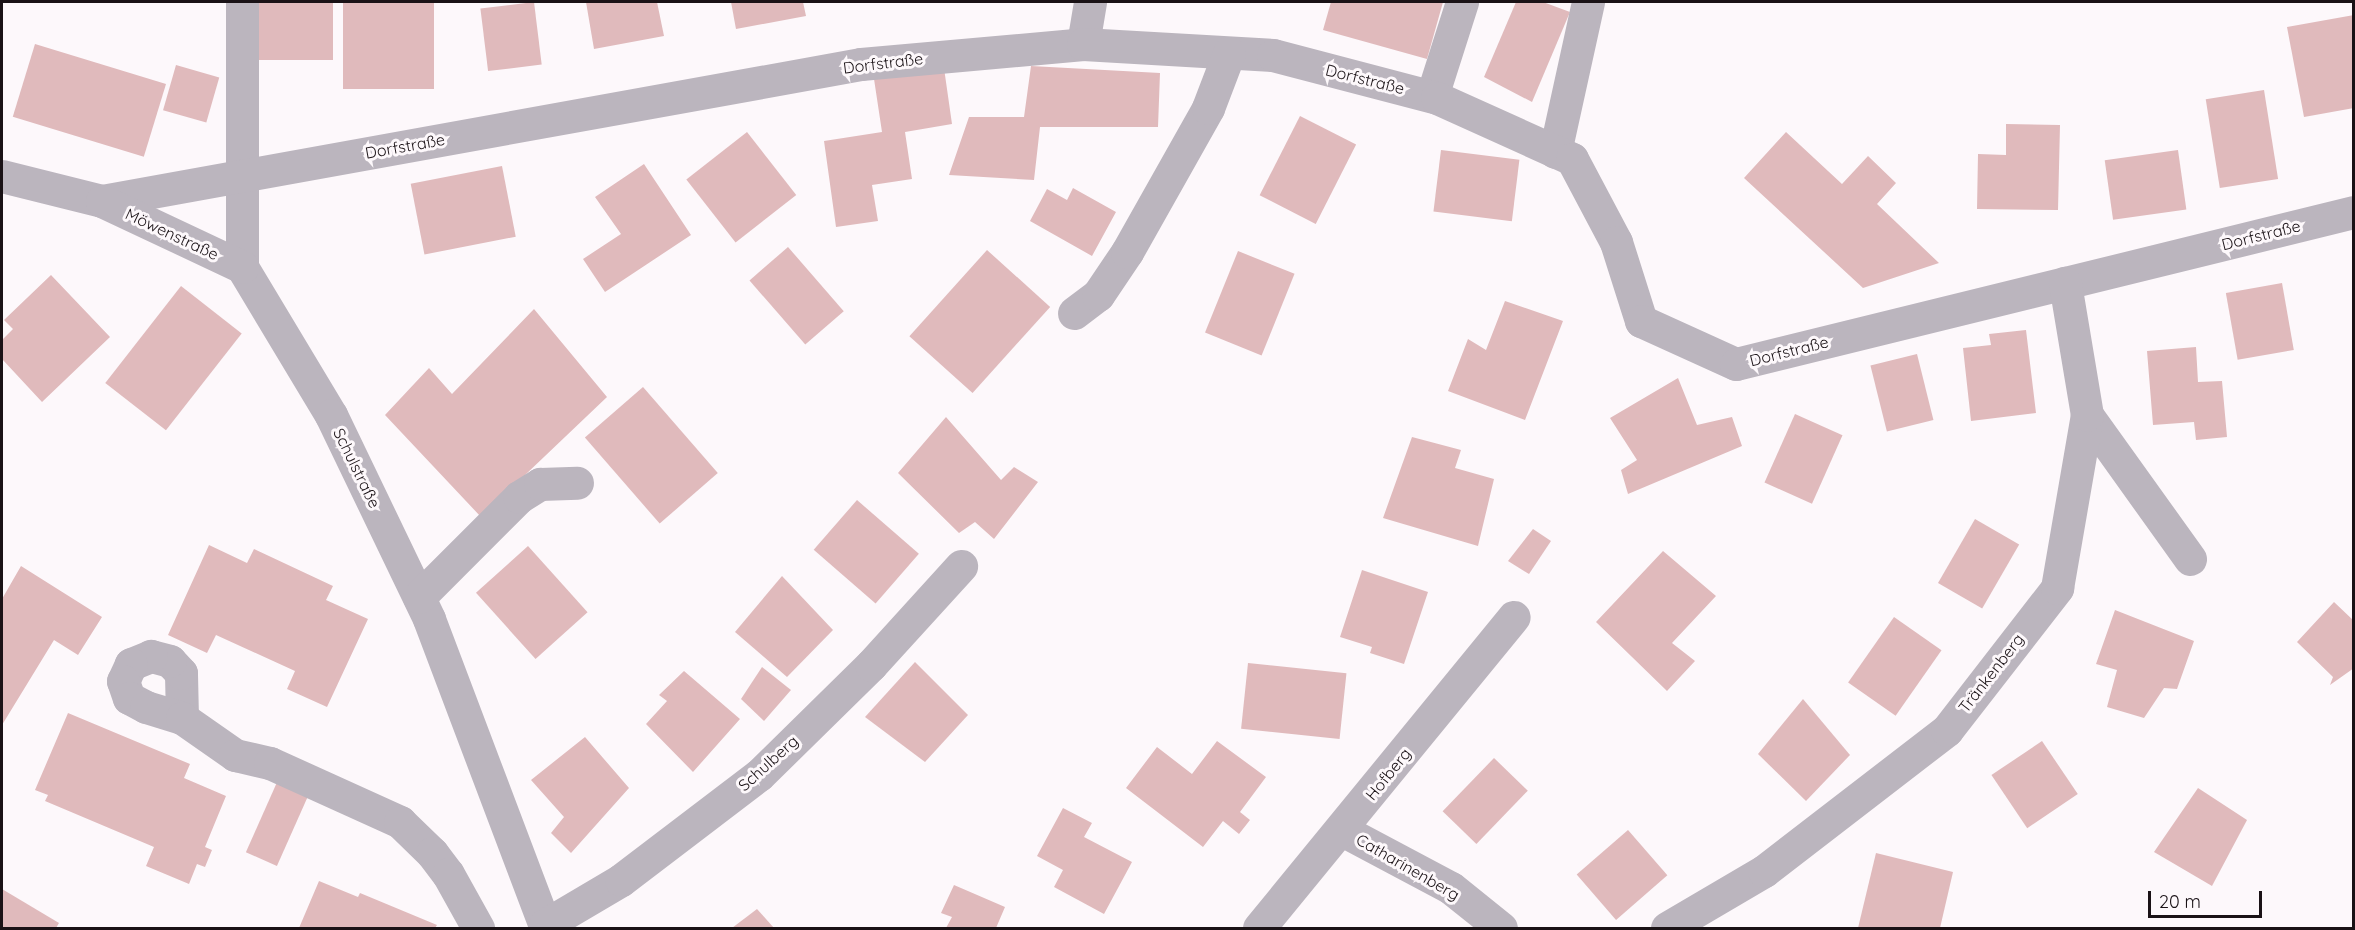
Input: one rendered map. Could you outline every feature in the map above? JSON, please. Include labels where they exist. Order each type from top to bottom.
[{"type":"street","name":"Schulstraße","points":[[242,2],[240,176],[242,267],[331,415],[419,597],[545,927]]},
{"type":"street","points":[[1083,44],[1090,2]]},
{"type":"street","points":[[1432,96],[1462,2]]},
{"type":"street","points":[[1555,152],[1588,2]]},
{"type":"street","name":"Dorfstraße","points":[[240,176],[861,64],[1083,44],[1273,55],[1432,96],[1572,159],[1616,242],[1641,321],[1736,364],[2354,212]]},
{"type":"street","points":[[1074,313],[1098,295],[1127,252],[1208,108],[1229,53]]},
{"type":"street","name":"Möwenstraße","points":[[2,176],[102,201],[242,267]]},
{"type":"street","name":"Möwenstraße","points":[[102,201],[240,176]]},
{"type":"street","name":"Tränkenberg","points":[[1667,928],[1764,871],[1947,730],[2056,588],[2087,416],[2065,283]]},
{"type":"street","points":[[2087,416],[2190,559]]},
{"type":"street","points":[[419,597],[519,497],[540,484],[577,483]]},
{"type":"street","name":"Schulberg","points":[[545,927],[621,880],[759,775],[871,665],[961,566]]},
{"type":"street","name":"Hofberg","points":[[1259,928],[1342,830],[1514,617]]},
{"type":"street","points":[[182,718],[235,755],[270,763],[400,822],[432,854],[448,874],[478,928]]},
{"type":"street","name":"Catharinenberg","points":[[1342,830],[1451,888],[1501,928]]},
{"type":"building","points":[[255,2],[333,2],[333,60],[255,60]]},
{"type":"building","points":[[343,2],[434,2],[434,89],[343,89]]},
{"type":"building","points":[[534,2],[542,65],[488,71],[480,9]]},
{"type":"building","points":[[586,2],[657,2],[664,36],[594,49]]},
{"type":"building","points":[[731,2],[803,2],[806,16],[736,29]]},
{"type":"building","points":[[1331,2],[1443,2],[1427,59],[1323,30]]},
{"type":"building","points":[[1516,2],[1543,2],[1570,12],[1532,102],[1484,77]]},
{"type":"building","points":[[2354,15],[2354,108],[2304,117],[2287,27]]},
{"type":"building","points":[[35,44],[166,84],[144,157],[13,117]]},
{"type":"building","points":[[176,65],[219,77],[206,123],[163,110]]},
{"type":"building","points":[[1031,66],[1160,73],[1158,127],[1040,127],[1034,180],[949,175],[969,117],[1024,117]]},
{"type":"building","points":[[944,68],[952,124],[905,132],[912,179],[872,185],[878,221],[836,227],[824,141],[882,132],[874,79]]},
{"type":"building","points":[[2264,90],[2278,179],[2220,188],[2206,99]]},
{"type":"building","points":[[1300,116],[1356,145],[1316,224],[1260,195]]},
{"type":"building","points":[[2006,124],[2060,125],[2058,210],[1977,209],[1978,154],[2006,155]]},
{"type":"building","points":[[747,132],[796,195],[736,242],[686,179]]},
{"type":"building","points":[[1786,132],[1842,184],[1868,156],[1896,183],[1877,204],[1939,263],[1863,288],[1744,178]]},
{"type":"building","points":[[1441,150],[1519,160],[1512,221],[1433,212]]},
{"type":"building","points":[[2178,150],[2186,209],[2113,220],[2105,160]]},
{"type":"building","points":[[644,164],[691,235],[605,292],[583,259],[621,234],[595,197]]},
{"type":"building","points":[[502,166],[516,237],[424,254],[411,184]]},
{"type":"building","points":[[1073,188],[1116,212],[1092,256],[1030,221],[1047,189],[1067,200]]},
{"type":"building","points":[[788,247],[844,311],[805,345],[750,280]]},
{"type":"building","points":[[987,250],[1050,307],[973,393],[909,336]]},
{"type":"building","points":[[1238,251],[1295,274],[1262,355],[1205,333]]},
{"type":"building","points":[[51,275],[110,337],[42,402],[2,359],[2,340],[13,329],[4,320]]},
{"type":"building","points":[[2282,283],[2294,350],[2238,360],[2226,293]]},
{"type":"building","points":[[181,286],[242,333],[166,430],[105,383]]},
{"type":"building","points":[[1505,301],[1563,321],[1525,420],[1448,391],[1468,339],[1486,350]]},
{"type":"building","points":[[534,309],[607,397],[481,517],[385,415],[429,368],[452,394]]},
{"type":"building","points":[[2026,330],[2036,413],[1971,421],[1963,348],[1991,345],[1989,334]]},
{"type":"building","points":[[2196,347],[2198,382],[2222,381],[2227,437],[2196,440],[2194,422],[2153,425],[2147,351]]},
{"type":"building","points":[[1917,354],[1933,420],[1887,432],[1870,366]]},
{"type":"building","points":[[1678,378],[1697,425],[1732,417],[1742,446],[1628,494],[1621,470],[1637,460],[1610,418]]},
{"type":"building","points":[[643,387],[718,473],[660,524],[585,438]]},
{"type":"building","points":[[1795,414],[1843,435],[1812,504],[1764,483]]},
{"type":"building","points":[[946,417],[1001,480],[1014,467],[1038,482],[994,539],[975,522],[959,533],[898,473]]},
{"type":"building","points":[[1412,437],[1461,450],[1455,468],[1494,479],[1478,546],[1383,518]]},
{"type":"building","points":[[857,500],[919,554],[876,604],[814,550]]},
{"type":"building","points":[[1975,519],[2019,544],[1982,609],[1938,583]]},
{"type":"building","points":[[1533,529],[1551,541],[1529,574],[1508,561]]},
{"type":"building","points":[[209,545],[247,563],[254,549],[333,586],[326,600],[368,619],[327,707],[287,689],[295,671],[216,635],[207,653],[168,635]]},
{"type":"building","points":[[528,546],[588,612],[536,659],[476,593]]},
{"type":"building","points":[[1663,551],[1716,596],[1672,643],[1695,661],[1667,691],[1596,622]]},
{"type":"building","points":[[21,566],[102,617],[78,655],[54,640],[2,725],[2,599]]},
{"type":"building","points":[[1362,570],[1428,592],[1404,664],[1370,653],[1372,647],[1340,637]]},
{"type":"building","points":[[782,576],[833,630],[787,677],[735,632]]},
{"type":"building","points":[[2334,602],[2354,621],[2354,668],[2330,685],[2333,677],[2297,642]]},
{"type":"building","points":[[2115,610],[2194,641],[2177,689],[2164,688],[2144,718],[2107,707],[2117,670],[2096,664]]},
{"type":"building","points":[[1894,617],[1942,650],[1896,716],[1848,683]]},
{"type":"building","points":[[915,662],[968,715],[925,762],[865,717]]},
{"type":"building","points":[[1248,663],[1346,673],[1340,739],[1241,729]]},
{"type":"building","points":[[762,667],[791,690],[764,721],[741,699]]},
{"type":"building","points":[[684,671],[740,719],[693,772],[646,724],[667,701],[659,695]]},
{"type":"building","points":[[1803,699],[1850,755],[1806,801],[1758,754]]},
{"type":"building","points":[[68,713],[190,764],[184,778],[226,796],[205,847],[212,850],[205,867],[197,864],[189,884],[146,866],[154,847],[45,801],[48,795],[35,790]]},
{"type":"building","points":[[585,737],[629,788],[571,853],[551,833],[564,817],[531,780]]},
{"type":"building","points":[[1217,741],[1266,777],[1240,812],[1250,820],[1239,834],[1223,821],[1203,847],[1126,788],[1157,747],[1192,774]]},
{"type":"building","points":[[2042,741],[2078,794],[2027,828],[1991,775]]},
{"type":"building","points":[[1494,758],[1528,791],[1476,844],[1443,811]]},
{"type":"building","points":[[278,780],[309,794],[277,866],[246,852]]},
{"type":"building","points":[[2198,788],[2247,820],[2212,886],[2154,852]]},
{"type":"building","points":[[1063,808],[1092,823],[1084,837],[1132,862],[1104,914],[1054,887],[1063,870],[1037,856]]},
{"type":"building","points":[[1628,830],[1667,875],[1616,920],[1577,875]]},
{"type":"building","points":[[1876,853],[1953,872],[1940,928],[1858,928]]},
{"type":"building","points":[[319,881],[358,897],[360,893],[437,925],[435,928],[299,928]]},
{"type":"building","points":[[954,885],[1005,907],[996,928],[946,928],[952,917],[941,913]]},
{"type":"building","points":[[2,889],[59,923],[56,928],[2,928]]},
{"type":"building","points":[[757,909],[774,928],[732,928]]}]
